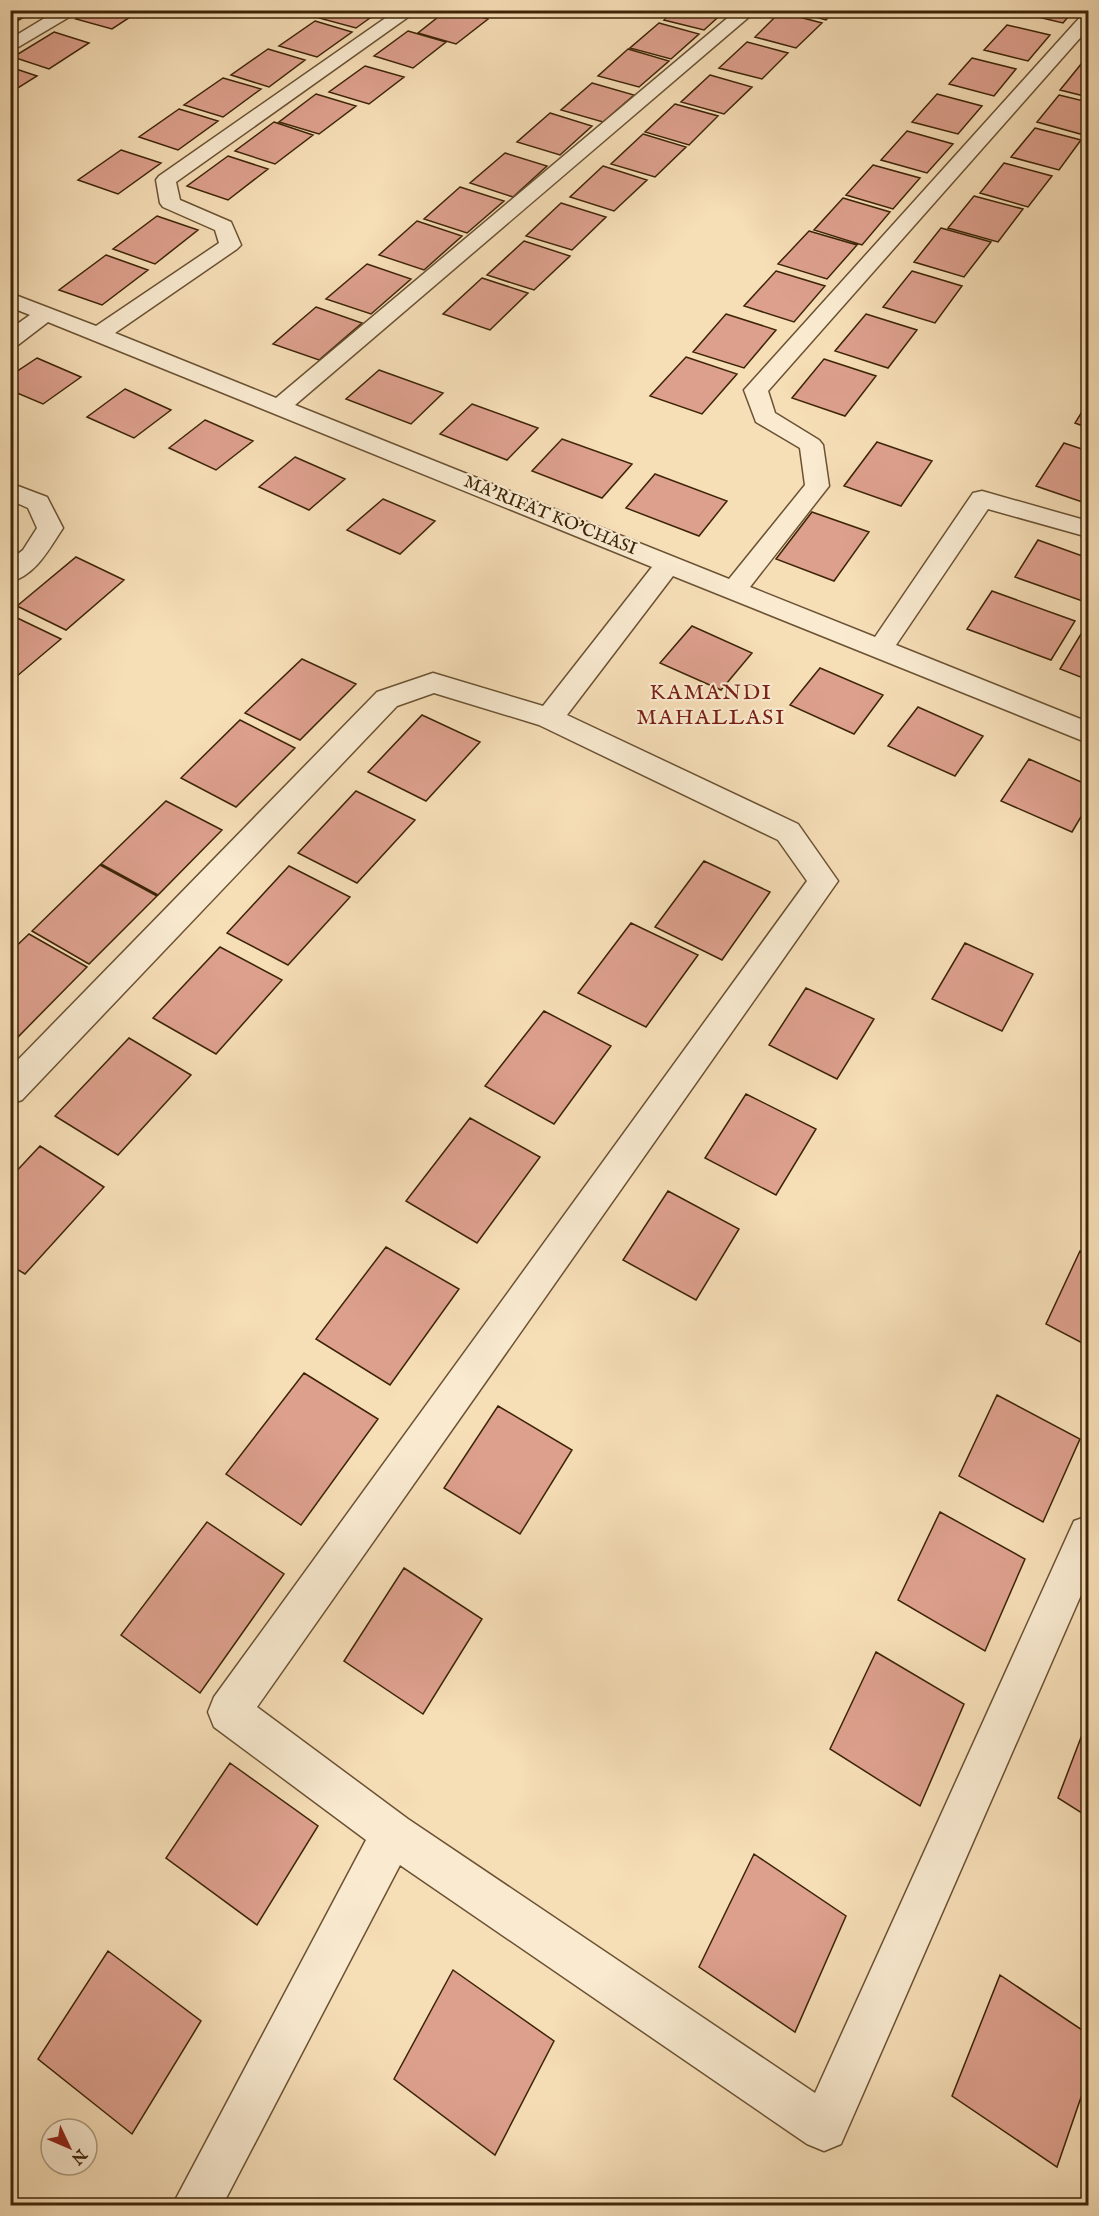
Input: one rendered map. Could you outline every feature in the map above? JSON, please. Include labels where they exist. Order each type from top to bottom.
[{"type":"street","points":[[10,47],[72,10]]},
{"type":"street","points":[[99,334],[230,245],[224,226],[170,203],[166,180],[409,10]]},
{"type":"street","points":[[279,407],[748,10]]},
{"type":"street","points":[[735,589],[817,486],[811,445],[764,417],[756,390],[1089,18]]},
{"type":"street","name":"MA'RIFAT KO'CHASI","points":[[10,299],[1089,733]]},
{"type":"street","points":[[10,340],[47,314]]},
{"type":"street","points":[[10,491],[38,503],[50,528],[32,556],[10,574]]},
{"type":"street","points":[[880,649],[982,499],[1089,529]]},
{"type":"street","points":[[549,718],[668,564]]},
{"type":"street","points":[[10,1090],[387,699],[433,683],[549,718],[788,832],[823,880],[229,1712],[393,1834],[824,2127],[1089,1535]]},
{"type":"street","points":[[196,2205],[393,1834]]},
{"type":"building","points":[[90,10],[141,10],[112,29],[76,19]]},
{"type":"building","points":[[329,10],[381,10],[356,28],[319,18]]},
{"type":"building","points":[[447,10],[458,10],[488,19],[456,44],[418,33]]},
{"type":"building","points":[[470,10],[502,10],[494,17]]},
{"type":"building","points":[[675,10],[726,10],[704,30],[664,20]]},
{"type":"building","points":[[789,10],[835,10],[826,20]]},
{"type":"building","points":[[1023,10],[1074,10],[1063,23],[1021,13]]},
{"type":"building","points":[[10,11],[26,16],[10,25]]},
{"type":"building","points":[[780,12],[822,23],[796,48],[755,37]]},
{"type":"building","points":[[315,21],[352,32],[317,57],[279,46]]},
{"type":"building","points":[[659,23],[699,34],[671,59],[630,48]]},
{"type":"building","points":[[1007,25],[1050,35],[1028,61],[984,50]]},
{"type":"building","points":[[408,31],[446,42],[413,68],[374,56]]},
{"type":"building","points":[[54,32],[89,43],[49,69],[13,57]]},
{"type":"building","points":[[747,42],[788,53],[762,79],[719,68]]},
{"type":"building","points":[[268,49],[305,60],[269,87],[231,75]]},
{"type":"building","points":[[628,49],[669,61],[639,87],[598,76]]},
{"type":"building","points":[[972,58],[1016,69],[994,96],[949,84]]},
{"type":"building","points":[[1082,63],[1088,65],[1088,97],[1060,90]]},
{"type":"building","points":[[365,66],[404,77],[369,104],[329,92]]},
{"type":"building","points":[[10,67],[37,76],[10,93]]},
{"type":"building","points":[[710,75],[752,87],[724,114],[681,102]]},
{"type":"building","points":[[223,78],[261,89],[223,117],[184,105]]},
{"type":"building","points":[[592,83],[634,95],[603,122],[561,110]]},
{"type":"building","points":[[316,94],[356,106],[319,134],[279,122]]},
{"type":"building","points":[[937,94],[982,106],[958,134],[912,122]]},
{"type":"building","points":[[1059,95],[1088,102],[1088,128],[1084,135],[1037,122]]},
{"type":"building","points":[[675,104],[718,116],[689,145],[645,132]]},
{"type":"building","points":[[179,109],[218,121],[178,150],[139,137]]},
{"type":"building","points":[[550,113],[592,126],[560,155],[517,142]]},
{"type":"building","points":[[274,122],[313,135],[275,164],[235,151]]},
{"type":"building","points":[[1035,128],[1081,140],[1059,170],[1011,157]]},
{"type":"building","points":[[907,131],[953,144],[927,173],[881,160]]},
{"type":"building","points":[[643,134],[686,147],[655,177],[611,164]]},
{"type":"building","points":[[121,150],[161,163],[118,194],[78,180]]},
{"type":"building","points":[[505,153],[547,166],[513,197],[470,183]]},
{"type":"building","points":[[228,156],[268,169],[228,200],[187,186]]},
{"type":"building","points":[[1004,163],[1052,176],[1028,207],[980,193]]},
{"type":"building","points":[[873,165],[920,178],[893,209],[846,195]]},
{"type":"building","points":[[603,166],[647,180],[614,211],[570,197]]},
{"type":"building","points":[[460,187],[504,201],[467,233],[424,219]]},
{"type":"building","points":[[974,196],[1023,209],[998,242],[948,228]]},
{"type":"building","points":[[843,198],[890,212],[862,245],[814,230]]},
{"type":"building","points":[[561,203],[606,217],[572,250],[526,236]]},
{"type":"building","points":[[157,216],[198,230],[155,264],[113,249]]},
{"type":"building","points":[[417,221],[462,236],[424,270],[379,255]]},
{"type":"building","points":[[941,228],[991,242],[964,277],[914,262]]},
{"type":"building","points":[[809,231],[857,245],[827,279],[778,264]]},
{"type":"building","points":[[524,241],[570,256],[534,290],[487,275]]},
{"type":"building","points":[[106,255],[148,270],[102,305],[59,290]]},
{"type":"building","points":[[367,264],[411,279],[371,314],[326,299]]},
{"type":"building","points":[[776,271],[825,286],[794,322],[744,306]]},
{"type":"building","points":[[912,271],[962,286],[935,323],[883,307]]},
{"type":"building","points":[[482,278],[528,293],[490,330],[443,314]]},
{"type":"building","points":[[316,307],[362,323],[319,360],[273,344]]},
{"type":"building","points":[[726,314],[776,330],[744,368],[693,352]]},
{"type":"building","points":[[866,314],[917,330],[888,368],[835,351]]},
{"type":"building","points":[[686,357],[737,374],[702,414],[650,396]]},
{"type":"building","points":[[37,358],[81,377],[43,404],[10,390],[10,376]]},
{"type":"building","points":[[824,359],[876,376],[845,416],[792,398]]},
{"type":"building","points":[[379,370],[443,393],[411,424],[346,399]]},
{"type":"building","points":[[125,389],[171,410],[134,438],[87,417]]},
{"type":"building","points":[[1088,402],[1088,428],[1075,423]]},
{"type":"building","points":[[472,404],[538,428],[507,460],[440,434]]},
{"type":"building","points":[[205,420],[253,441],[216,470],[169,448]]},
{"type":"building","points":[[562,439],[632,464],[602,498],[532,471]]},
{"type":"building","points":[[877,442],[932,461],[901,506],[844,486]]},
{"type":"building","points":[[1064,443],[1088,451],[1088,504],[1036,486]]},
{"type":"building","points":[[295,457],[345,479],[309,510],[259,487]]},
{"type":"building","points":[[655,474],[727,501],[699,536],[626,508]]},
{"type":"building","points":[[383,499],[435,521],[400,554],[347,530]]},
{"type":"building","points":[[812,512],[869,532],[834,581],[776,559]]},
{"type":"building","points":[[1038,540],[1088,558],[1088,603],[1015,577]]},
{"type":"building","points":[[76,557],[124,580],[66,630],[17,606]]},
{"type":"building","points":[[992,591],[1075,621],[1051,660],[967,629]]},
{"type":"building","points":[[10,616],[61,639],[10,682]]},
{"type":"building","points":[[692,626],[752,653],[721,690],[660,663]]},
{"type":"building","points":[[1084,629],[1088,631],[1088,680],[1060,669]]},
{"type":"building","points":[[302,659],[356,684],[300,740],[245,713]]},
{"type":"building","points":[[820,668],[883,695],[854,734],[790,705]]},
{"type":"building","points":[[918,707],[983,736],[955,776],[888,746]]},
{"type":"building","points":[[422,715],[480,742],[426,801],[368,772]]},
{"type":"building","points":[[240,720],[295,748],[236,807],[181,778]]},
{"type":"building","points":[[1029,759],[1088,785],[1088,805],[1072,832],[1001,801]]},
{"type":"building","points":[[356,791],[415,820],[357,883],[298,853]]},
{"type":"building","points":[[166,801],[222,830],[158,895],[101,864]]},
{"type":"building","points":[[704,861],[770,892],[722,960],[655,927]]},
{"type":"building","points":[[100,865],[157,896],[89,964],[32,931]]},
{"type":"building","points":[[289,866],[350,897],[288,965],[227,933]]},
{"type":"building","points":[[631,923],[698,955],[646,1027],[578,993]]},
{"type":"building","points":[[29,934],[87,967],[15,1040],[10,1038],[10,952]]},
{"type":"building","points":[[965,943],[1033,974],[1002,1031],[932,999]]},
{"type":"building","points":[[220,947],[282,980],[216,1054],[153,1018]]},
{"type":"building","points":[[806,988],[874,1019],[837,1079],[769,1045]]},
{"type":"building","points":[[544,1011],[611,1046],[554,1124],[485,1086]]},
{"type":"building","points":[[129,1038],[191,1075],[118,1155],[55,1116]]},
{"type":"building","points":[[746,1094],[816,1129],[776,1195],[705,1158]]},
{"type":"building","points":[[470,1118],[540,1157],[477,1243],[406,1201]]},
{"type":"building","points":[[40,1146],[104,1187],[25,1274],[10,1265],[10,1178]]},
{"type":"building","points":[[668,1191],[739,1229],[696,1300],[623,1260]]},
{"type":"building","points":[[386,1247],[459,1289],[390,1385],[316,1339]]},
{"type":"building","points":[[1080,1251],[1088,1256],[1088,1346],[1046,1324]]},
{"type":"building","points":[[304,1373],[378,1419],[301,1525],[226,1474]]},
{"type":"building","points":[[997,1395],[1080,1439],[1043,1522],[959,1476]]},
{"type":"building","points":[[498,1406],[572,1450],[520,1534],[444,1488]]},
{"type":"building","points":[[940,1512],[1025,1559],[985,1651],[898,1600]]},
{"type":"building","points":[[207,1522],[284,1574],[200,1693],[121,1635]]},
{"type":"building","points":[[404,1568],[482,1619],[423,1714],[344,1661]]},
{"type":"building","points":[[876,1652],[964,1704],[920,1806],[830,1749]]},
{"type":"building","points":[[1088,1719],[1088,1817],[1058,1798]]},
{"type":"building","points":[[230,1763],[318,1826],[257,1925],[166,1858]]},
{"type":"building","points":[[754,1854],[846,1916],[795,2032],[699,1967]]},
{"type":"building","points":[[108,1951],[201,2021],[132,2134],[38,2059]]},
{"type":"building","points":[[453,1970],[554,2041],[495,2155],[394,2079]]},
{"type":"building","points":[[1000,1975],[1088,2034],[1088,2077],[1057,2167],[952,2096]]},
{"type":"district","name":"KAMANDI MAHALLASI","points":[[711,706]]}]
